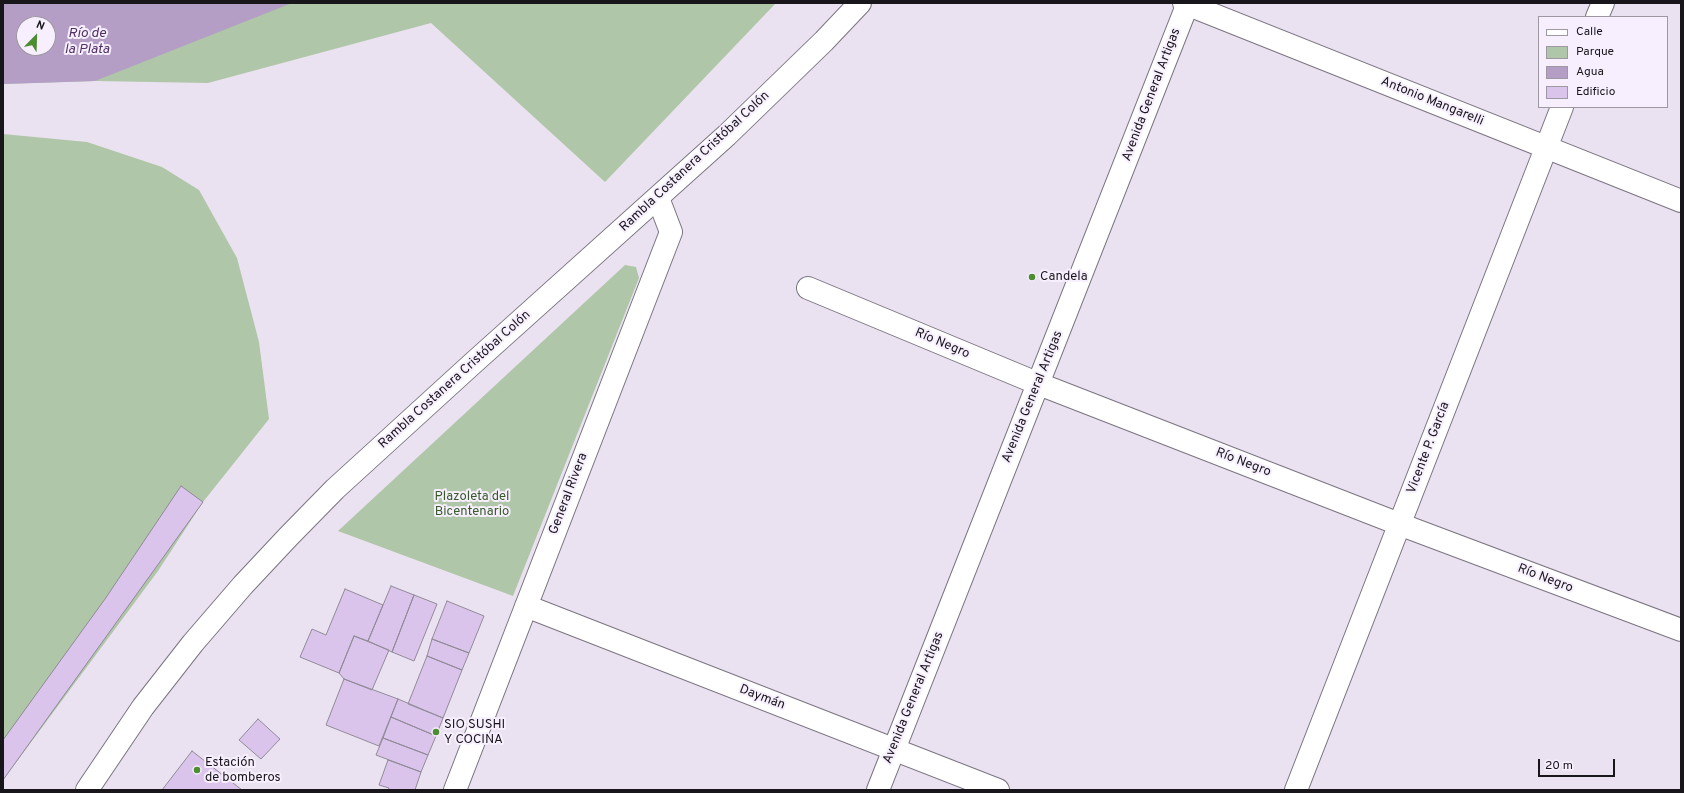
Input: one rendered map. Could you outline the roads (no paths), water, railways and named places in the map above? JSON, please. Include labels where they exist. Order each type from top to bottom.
[{"type":"street","name":"Rambla Costanera Cristóbal Colón","points":[[88,790],[143,707],[193,643],[243,585],[335,489],[739,124],[824,41],[860,3]]},
{"type":"street","name":"Antonio Mangarelli","points":[[1186,3],[1681,201]]},
{"type":"street","name":"Avenida General Artigas","points":[[878,790],[1039,384],[1186,3]]},
{"type":"street","points":[[1597,16],[1603,3]]},
{"type":"street","name":"Vicente P. García","points":[[1296,790],[1562,108]]},
{"type":"street","name":"General Rivera","points":[[456,790],[671,232],[658,198]]},
{"type":"street","name":"Río Negro","points":[[808,288],[1039,384],[1400,524],[1681,630]]},
{"type":"street","name":"Daymán","points":[[526,606],[998,790]]},
{"type":"water","name":"Río de la Plata","points":[[3,3],[292,3],[95,81],[3,84]]},
{"type":"place","name":"Candela","points":[[1032,277]]},
{"type":"place","name":"SIO SUSHI Y COCINA","points":[[436,732]]},
{"type":"place","name":"Estación de bomberos","points":[[197,770]]},
{"type":"park label","name":"Plazoleta del Bicentenario","points":[[472,504]]}]
